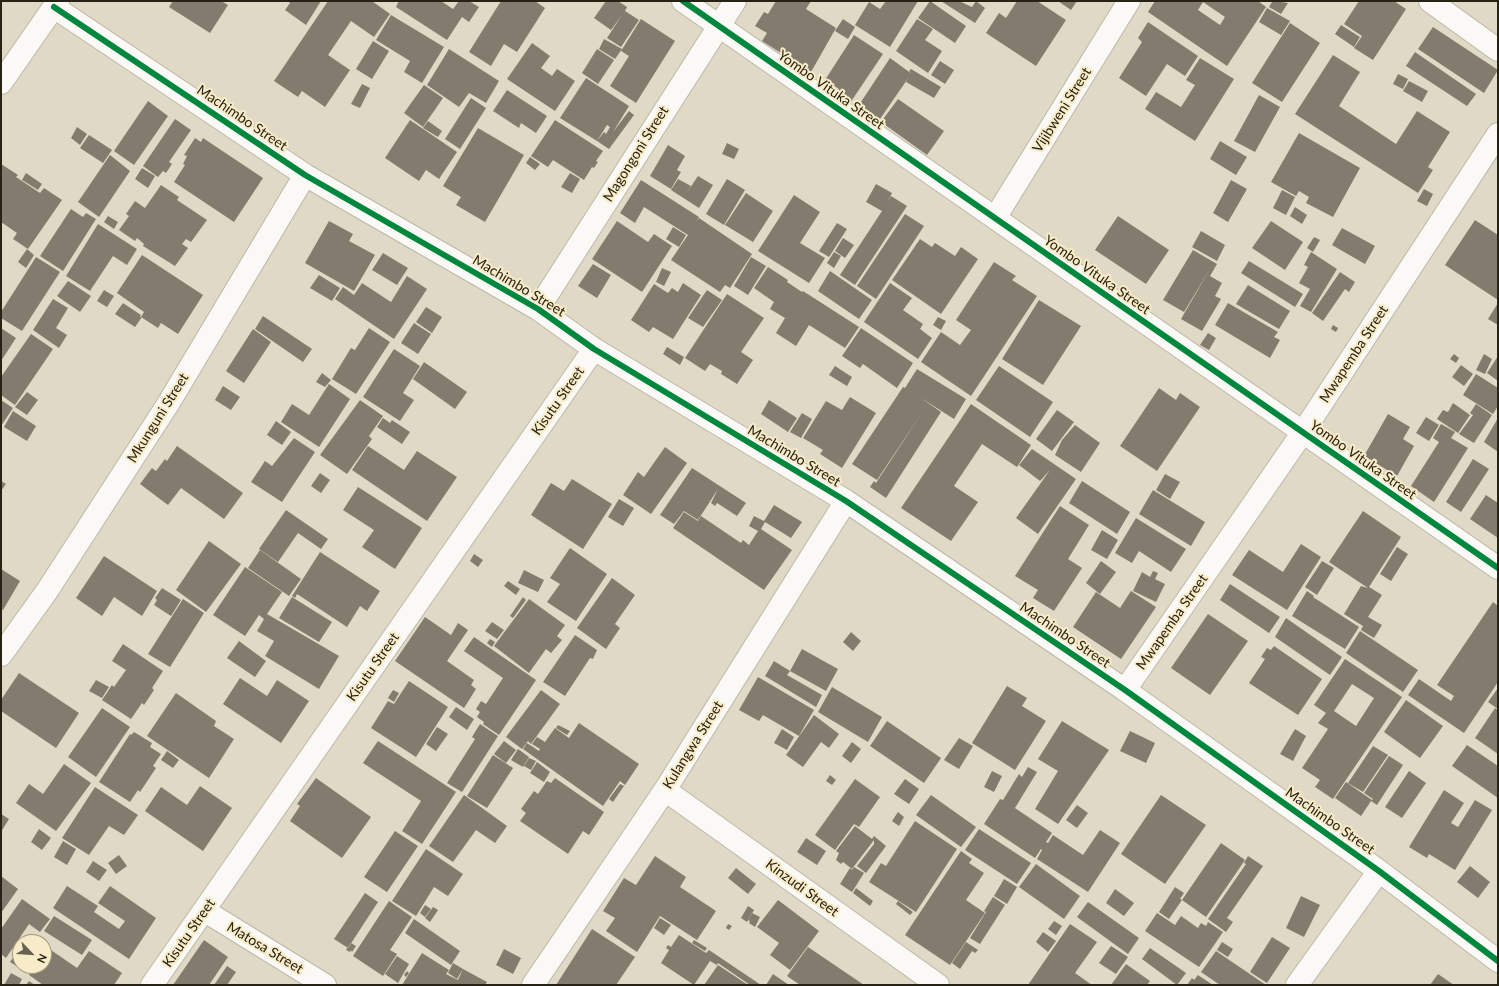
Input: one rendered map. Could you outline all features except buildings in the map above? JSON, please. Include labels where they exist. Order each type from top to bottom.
[{"type":"street","name":"Yombo Vituka Street","points":[[683,1],[1498,568]]},
{"type":"street","name":"Magongoni Street","points":[[538,309],[718,25],[735,1]]},
{"type":"street","name":"Vijibweni Street","points":[[995,218],[1129,1]]},
{"type":"street","points":[[1430,1],[1498,50]]},
{"type":"street","points":[[1,83],[56,4]]},
{"type":"street","name":"Machimbo Street","points":[[56,4],[305,174],[538,309],[594,349],[846,501],[1125,690],[1379,871],[1498,961]]},
{"type":"street","name":"Mwapemba Street","points":[[1125,690],[1303,432],[1498,134]]},
{"type":"street","name":"Mkunguni Street","points":[[1,655],[47,591],[168,404],[305,174]]},
{"type":"street","name":"Kisutu Street","points":[[152,985],[205,911],[594,349]]},
{"type":"street","name":"Kulangwa Street","points":[[533,985],[665,790],[846,501]]},
{"type":"street","name":"Kinzudi Street","points":[[665,790],[935,984]]},
{"type":"street","points":[[1297,985],[1379,871]]},
{"type":"street","name":"Matosa Street","points":[[205,911],[326,985]]},
{"type":"cycle path","points":[[683,1],[1498,568]]},
{"type":"cycle path","points":[[54,7],[305,175],[538,309],[594,349],[846,501],[1125,690],[1379,871],[1498,961]]}]
